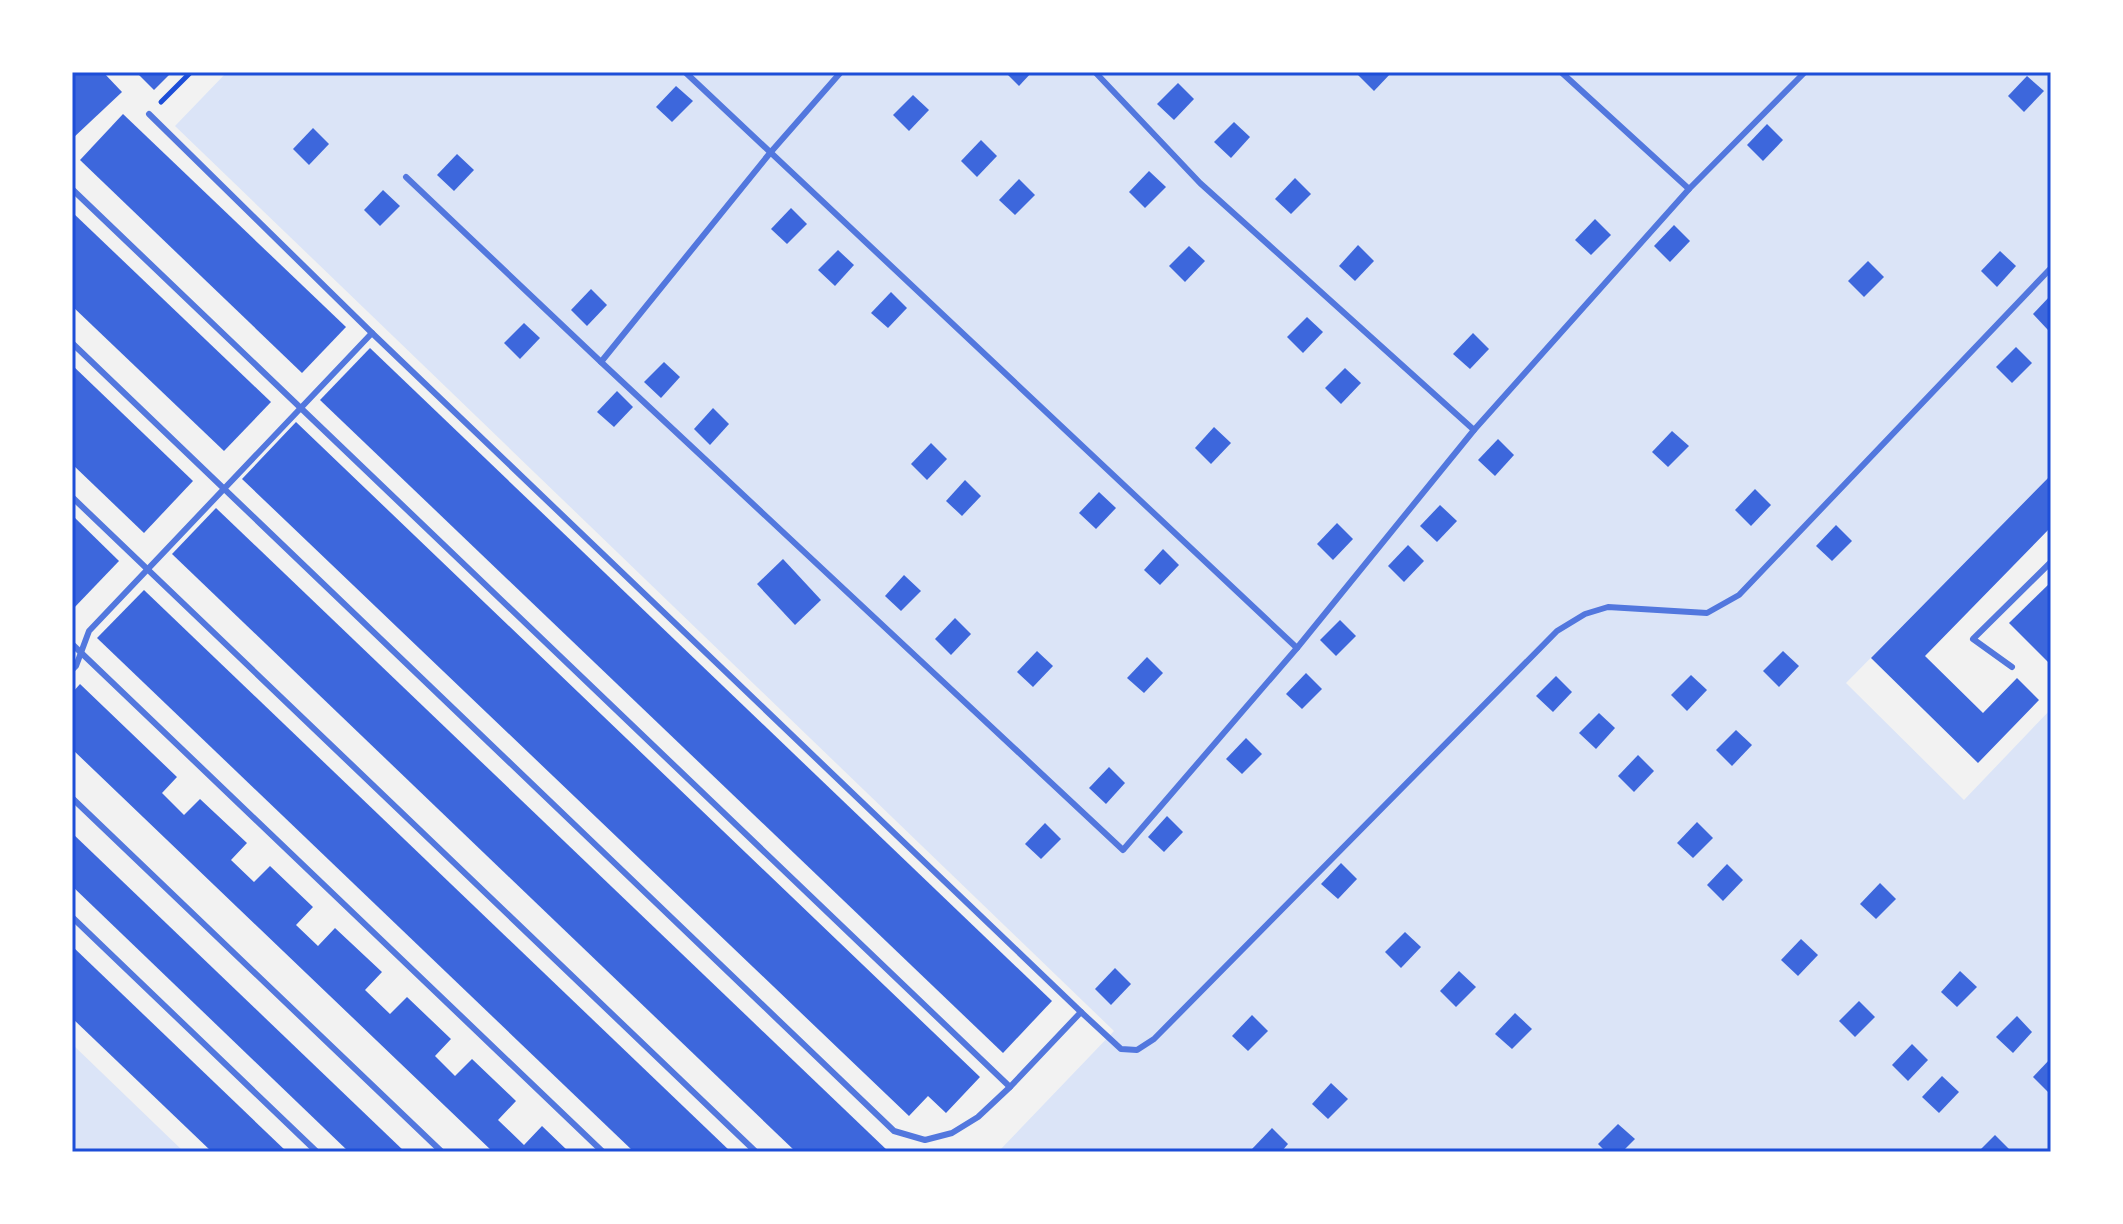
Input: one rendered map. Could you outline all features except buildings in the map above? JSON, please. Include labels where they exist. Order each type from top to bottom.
[{"type":"lane","points":[[685,72],[1297,648]]},
{"type":"lane","points":[[601,362],[770,153],[841,72]]},
{"type":"lane","points":[[1095,72],[1200,183],[1474,430]]},
{"type":"lane","points":[[1561,72],[1689,189]]},
{"type":"lane","points":[[406,177],[1123,850],[1297,648],[1474,430],[1689,189],[1805,72]]},
{"type":"lane","points":[[149,114],[372,333],[1121,1049],[1137,1050],[1154,1039],[1557,631],[1585,614],[1608,607],[1707,613],[1739,595],[2051,268]]},
{"type":"lane","points":[[73,190],[1010,1087]]},
{"type":"lane","points":[[72,670],[89,631],[372,333]]},
{"type":"lane","points":[[72,343],[894,1131],[925,1140],[952,1133],[978,1117],[1081,1012]]},
{"type":"lane","points":[[72,497],[756,1152]]},
{"type":"lane","points":[[2012,667],[1973,639],[2051,562]]},
{"type":"lane","points":[[72,644],[603,1152]]},
{"type":"lane","points":[[72,798],[442,1152]]},
{"type":"lane","points":[[72,917],[317,1152]]},
{"type":"path","points":[[149,114],[191,72]]},
{"type":"shaded area","points":[[227,72],[2051,72],[2051,475],[1846,683],[1964,800],[2051,709],[2051,1152],[998,1152],[1114,1031],[175,126]]},
{"type":"shaded area","points":[[72,1044],[184,1152],[72,1152]]}]
